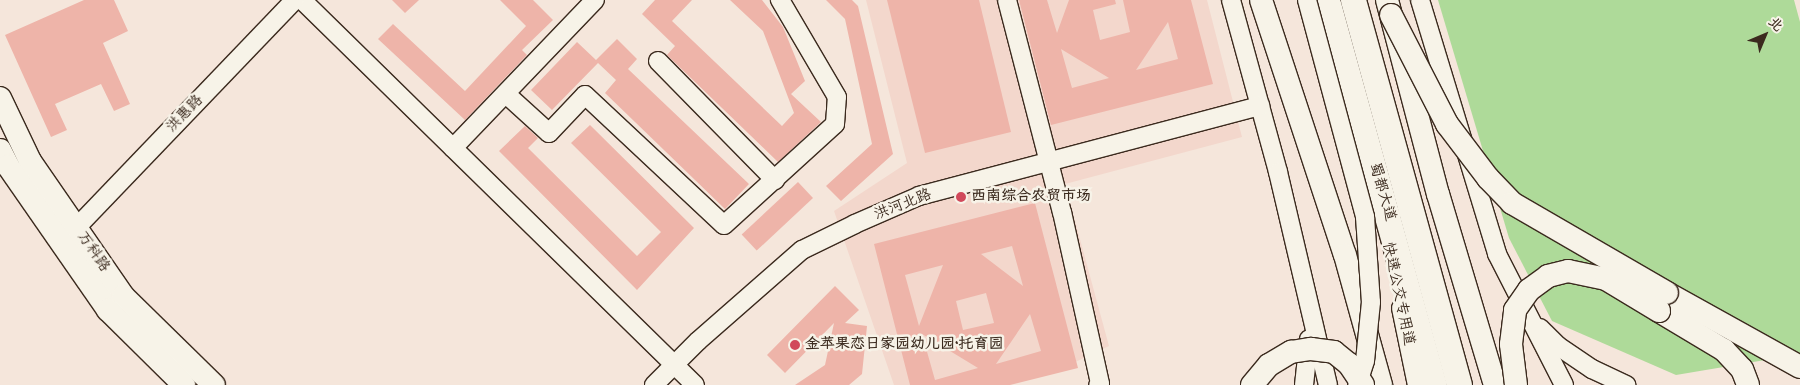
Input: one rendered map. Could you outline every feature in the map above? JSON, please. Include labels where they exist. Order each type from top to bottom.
[{"type":"highway","name":"蜀都大道","points":[[1327,0],[1459,385]]},
{"type":"highway","name":"蜀都大道","points":[[1353,0],[1403,220],[1434,385]]},
{"type":"main road","points":[[1261,0],[1345,255],[1382,385]]},
{"type":"main road","points":[[1389,8],[1447,124],[1488,178],[1512,203],[1584,248],[1800,367]]},
{"type":"main road","points":[[1389,8],[1438,194],[1495,385]]},
{"type":"main road","name":"万科路","points":[[0,98],[30,160],[123,296],[214,385]]},
{"type":"main road","name":"万科路","points":[[0,150],[8,166],[108,310],[184,385]]},
{"type":"main road","points":[[1516,385],[1511,344],[1515,310],[1528,290],[1548,276],[1568,271],[1606,279],[1724,350],[1742,369],[1748,385]]},
{"type":"main road","points":[[1252,385],[1269,365],[1291,352],[1311,349],[1334,352],[1349,364],[1363,385]]},
{"type":"street","name":"洪惠路","points":[[76,228],[294,0]]},
{"type":"street","points":[[302,0],[695,385]]},
{"type":"street","points":[[453,148],[594,0]]},
{"type":"street","points":[[506,94],[549,133],[585,94],[724,224],[835,124],[838,110],[837,97],[780,0]]},
{"type":"street","points":[[1007,0],[1048,161],[1100,384],[1098,385]]},
{"type":"street","points":[[1231,0],[1260,106],[1328,385]]},
{"type":"street","name":"快速公交专用道","points":[[1307,0],[1365,217],[1370,302],[1365,361],[1357,385]]},
{"type":"street","name":"快速公交专用道","points":[[1323,0],[1379,204],[1417,385]]},
{"type":"street","points":[[1420,0],[1497,254],[1564,385]]},
{"type":"street","points":[[658,61],[775,180]]},
{"type":"street","name":"洪河北路","points":[[654,385],[802,250],[919,196],[1260,106]]},
{"type":"street","points":[[1304,385],[1311,313]]},
{"type":"street","points":[[1528,316],[1558,346],[1592,369],[1626,385]]},
{"type":"shaded area","name":"西南综合农贸市场","points":[[866,0],[1207,0],[1242,137],[1065,184],[1109,346],[1069,365],[1005,385],[894,385],[834,211],[907,163]]},
{"type":"green space","points":[[1438,0],[1794,0],[1800,22],[1800,354],[1676,375],[1552,321],[1509,238]]},
{"type":"building","points":[[84,0],[114,0],[128,31],[103,43],[130,104],[114,111],[101,84],[55,104],[67,130],[51,137],[5,35]]},
{"type":"building","points":[[392,0],[419,0],[405,13]]},
{"type":"building","points":[[500,0],[533,0],[553,20],[522,50],[527,55],[465,120],[378,39],[393,24],[465,91],[526,26]]},
{"type":"building","points":[[655,0],[692,0],[672,21],[782,126],[794,113],[763,31],[730,0],[762,0],[783,27],[805,81],[791,94],[821,122],[778,162],[667,55],[675,46],[642,14]]},
{"type":"building","points":[[826,0],[852,0],[858,6],[893,154],[841,201],[826,186],[872,144],[845,19]]},
{"type":"building","points":[[887,0],[979,0],[1011,132],[925,153]]},
{"type":"building","points":[[1019,0],[1047,0],[1057,33],[1069,0],[1115,0],[1116,4],[1093,10],[1100,40],[1130,32],[1123,0],[1191,0],[1213,84],[1051,125]],"holes":[[[1168,22],[1178,59],[1136,70]],[[1061,49],[1109,78],[1072,88]]]},
{"type":"building","points":[[617,39],[637,59],[628,69],[749,184],[725,209],[605,93],[616,80],[598,63],[552,110],[531,90],[577,42],[596,60]]},
{"type":"building","points":[[590,125],[694,228],[637,290],[499,151],[525,126],[538,138],[528,148],[637,256],[661,232],[571,143]]},
{"type":"building","points":[[798,182],[813,198],[757,251],[742,235]]},
{"type":"building","points":[[1035,203],[1078,368],[1010,385],[910,385],[874,244]],"holes":[[[1012,246],[1023,286],[981,254]],[[943,265],[919,326],[905,275]],[[986,293],[994,323],[963,330],[956,301]],[[1030,314],[1041,351],[996,364]],[[922,334],[978,368],[935,380]]]},
{"type":"building","name":"金苹果恋日家园幼儿园·托育园","points":[[835,286],[859,310],[845,323],[867,326],[862,374],[849,385],[795,385],[825,365],[834,323],[785,373],[767,355]]},
{"type":"place","name":"西南综合农贸市场","points":[[961,197]]},
{"type":"place","name":"金苹果恋日家园幼儿园·托育园","points":[[795,345]]}]
